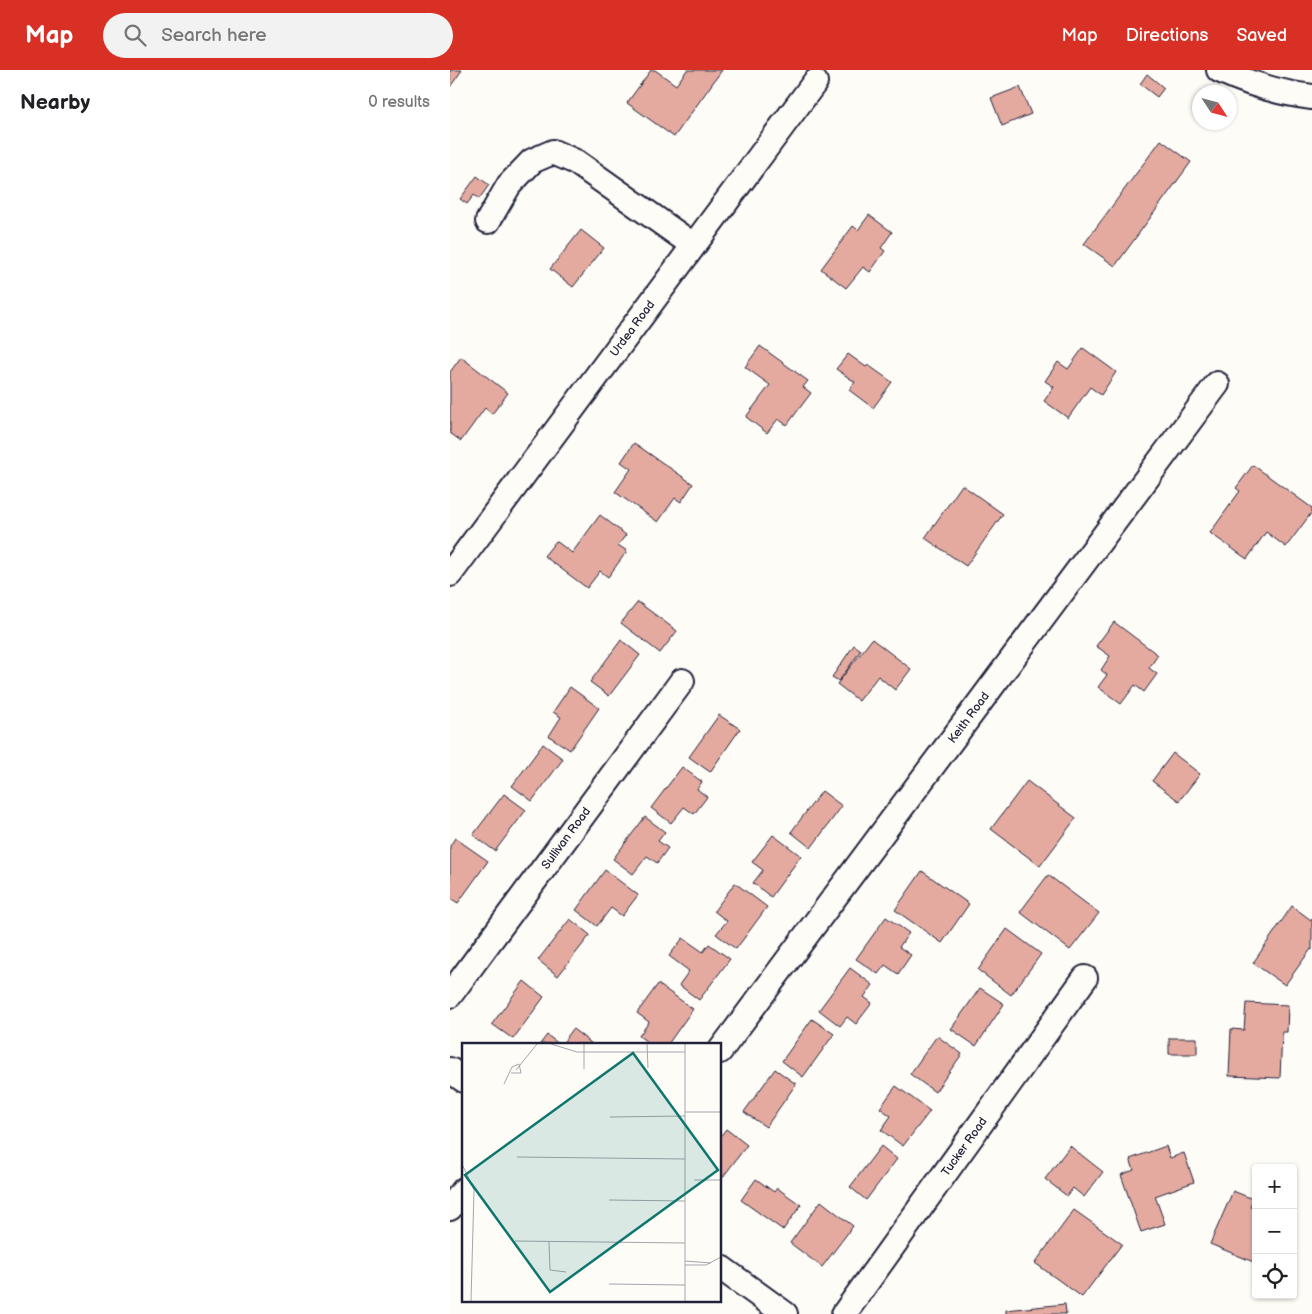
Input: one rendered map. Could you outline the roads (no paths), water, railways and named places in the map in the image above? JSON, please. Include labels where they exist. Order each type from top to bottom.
[{"type":"street","points":[[1219,70],[1274,91],[1312,97]]},
{"type":"street","name":"Urdea Road","points":[[450,574],[815,82]]},
{"type":"street","points":[[488,221],[509,185],[532,161],[553,152],[576,162],[693,245]]},
{"type":"street","name":"Keith Road","points":[[721,1050],[1217,384]]},
{"type":"street","name":"Sullivan Road","points":[[450,995],[682,681]]},
{"type":"street","name":"Tucker Road","points":[[844,1314],[1085,978]]},
{"type":"street","points":[[450,1070],[462,1079]]},
{"type":"street","points":[[450,1208],[462,1193]]},
{"type":"street","points":[[721,1268],[784,1314]]}]
